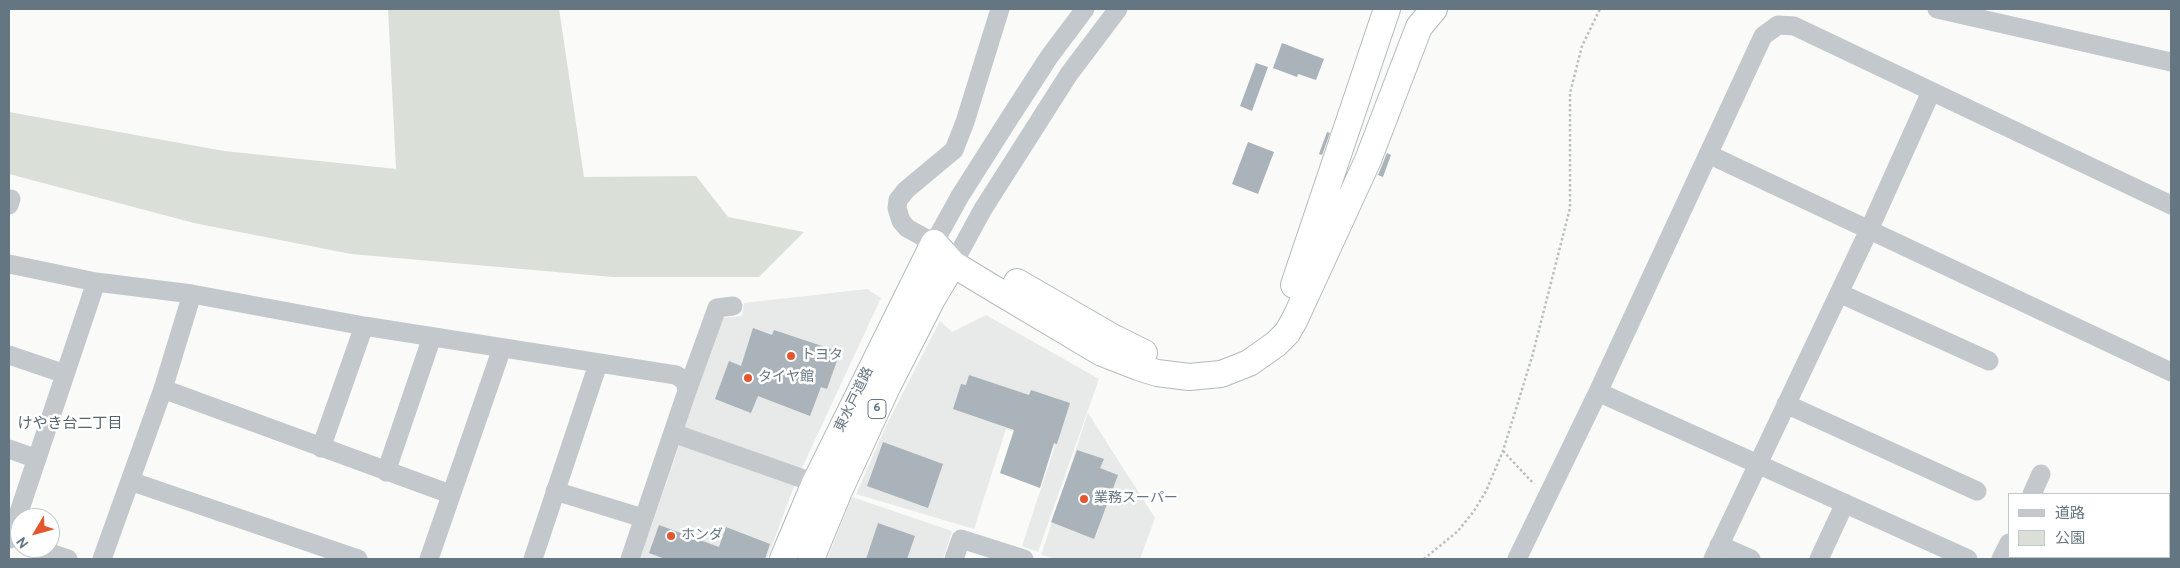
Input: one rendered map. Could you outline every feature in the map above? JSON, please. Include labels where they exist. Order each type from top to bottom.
[{"type":"highway","points":[[934,243],[1114,338],[1159,358],[1177,362],[1212,360],[1245,347],[1282,316],[1289,302],[1388,10]]},
{"type":"highway","points":[[958,257],[1079,340],[1102,353],[1138,367],[1157,373],[1189,377],[1221,374],[1249,363],[1276,344],[1287,333],[1295,319],[1368,160],[1424,15]]},
{"type":"highway","name":"東水戸道路","points":[[784,559],[815,483],[934,243]]},
{"type":"highway","name":"東水戸道路","points":[[811,559],[838,491],[888,385],[932,299],[958,257]]},
{"type":"street","points":[[1000,9],[965,122],[954,150],[906,190],[898,200],[899,214],[907,228],[934,243],[960,196],[1007,122],[1049,57],[1085,9]]},
{"type":"street","points":[[958,257],[983,209],[1069,74],[1118,9]]},
{"type":"street","points":[[1937,9],[2171,62]]},
{"type":"street","points":[[1517,559],[1598,392],[1763,36],[1778,26],[1794,26],[2171,205]]},
{"type":"street","points":[[1751,559],[1716,552],[1869,230],[1931,92]]},
{"type":"street","points":[[1708,154],[2171,372]]},
{"type":"street","points":[[9,264],[96,282],[192,294],[364,326],[676,375],[685,381],[687,391]]},
{"type":"street","points":[[22,508],[37,458],[96,282]]},
{"type":"street","points":[[1839,293],[1989,361]]},
{"type":"street","points":[[102,559],[163,389],[192,294]]},
{"type":"street","points":[[630,559],[717,308],[734,306]]},
{"type":"street","points":[[321,448],[364,326]]},
{"type":"street","points":[[386,472],[432,336]]},
{"type":"street","points":[[429,559],[502,348]]},
{"type":"street","points":[[9,355],[65,374]]},
{"type":"street","points":[[533,559],[598,364]]},
{"type":"street","points":[[163,389],[450,494]]},
{"type":"street","points":[[1598,392],[1968,559]]},
{"type":"street","points":[[1786,404],[1977,490]]},
{"type":"street","points":[[673,433],[815,483]]},
{"type":"street","points":[[9,449],[37,458]]},
{"type":"street","points":[[2032,493],[2041,474]]},
{"type":"street","points":[[130,481],[358,559]]},
{"type":"street","points":[[555,491],[644,518]]},
{"type":"street","points":[[1819,559],[1845,503]]},
{"type":"street","points":[[954,559],[961,539],[1024,559]]},
{"type":"street","points":[[2001,559],[2008,545]]},
{"type":"path","points":[[1424,559],[1458,531],[1474,511],[1486,491],[1502,451],[1532,357],[1570,208],[1570,93],[1582,46],[1600,9]]},
{"type":"path","points":[[1502,451],[1519,471],[1548,494]]},
{"type":"shaded area","points":[[867,289],[881,298],[801,470],[683,430],[721,318],[742,316],[744,303]]},
{"type":"shaded area","points":[[986,315],[1099,379],[1038,552],[1022,546],[1055,446],[1006,429],[974,529],[856,494],[887,424],[940,321],[952,332]]},
{"type":"shaded area","points":[[1088,413],[1155,518],[1140,559],[1057,559],[1041,555]]},
{"type":"shaded area","points":[[681,440],[796,481],[767,559],[640,559]]},
{"type":"shaded area","points":[[852,497],[952,531],[943,559],[827,559]]},
{"type":"green space","points":[[388,9],[559,9],[584,177],[696,176],[728,217],[804,232],[759,277],[613,277],[351,254],[194,223],[9,174],[9,112],[224,151],[396,169]]},
{"type":"building","points":[[1282,43],[1324,59],[1316,80],[1298,74],[1297,77],[1273,68]]},
{"type":"building","points":[[1256,63],[1268,67],[1252,111],[1240,106]]},
{"type":"building","points":[[1327,132],[1330,133],[1322,155],[1319,154]]},
{"type":"building","points":[[1248,142],[1274,152],[1258,194],[1232,184]]},
{"type":"building","points":[[1387,153],[1391,155],[1383,177],[1378,175]]},
{"type":"building","points":[[753,328],[772,335],[774,330],[840,352],[827,389],[821,387],[810,416],[758,396],[751,413],[715,399],[729,361],[741,366]]},
{"type":"building","points":[[969,375],[1029,395],[1031,390],[1070,403],[1057,444],[1054,443],[1040,488],[1000,473],[1014,430],[953,409],[961,384],[966,385]]},
{"type":"building","points":[[883,442],[943,464],[928,508],[867,486]]},
{"type":"building","name":"業務スーパー","points":[[1077,450],[1104,459],[1100,468],[1118,475],[1094,539],[1051,522]]},
{"type":"building","points":[[878,523],[915,536],[907,559],[866,559]]},
{"type":"building","name":"ホンダ","points":[[659,525],[719,547],[726,527],[770,544],[765,559],[665,559],[649,553]]},
{"type":"place","name":"トヨタ","points":[[791,356]]},
{"type":"place","name":"タイヤ館","points":[[748,378]]},
{"type":"place","name":"業務スーパー","points":[[1084,499]]},
{"type":"place","name":"ホンダ","points":[[671,536]]},
{"type":"district","name":"けやき台二丁目","points":[[70,425]]}]
